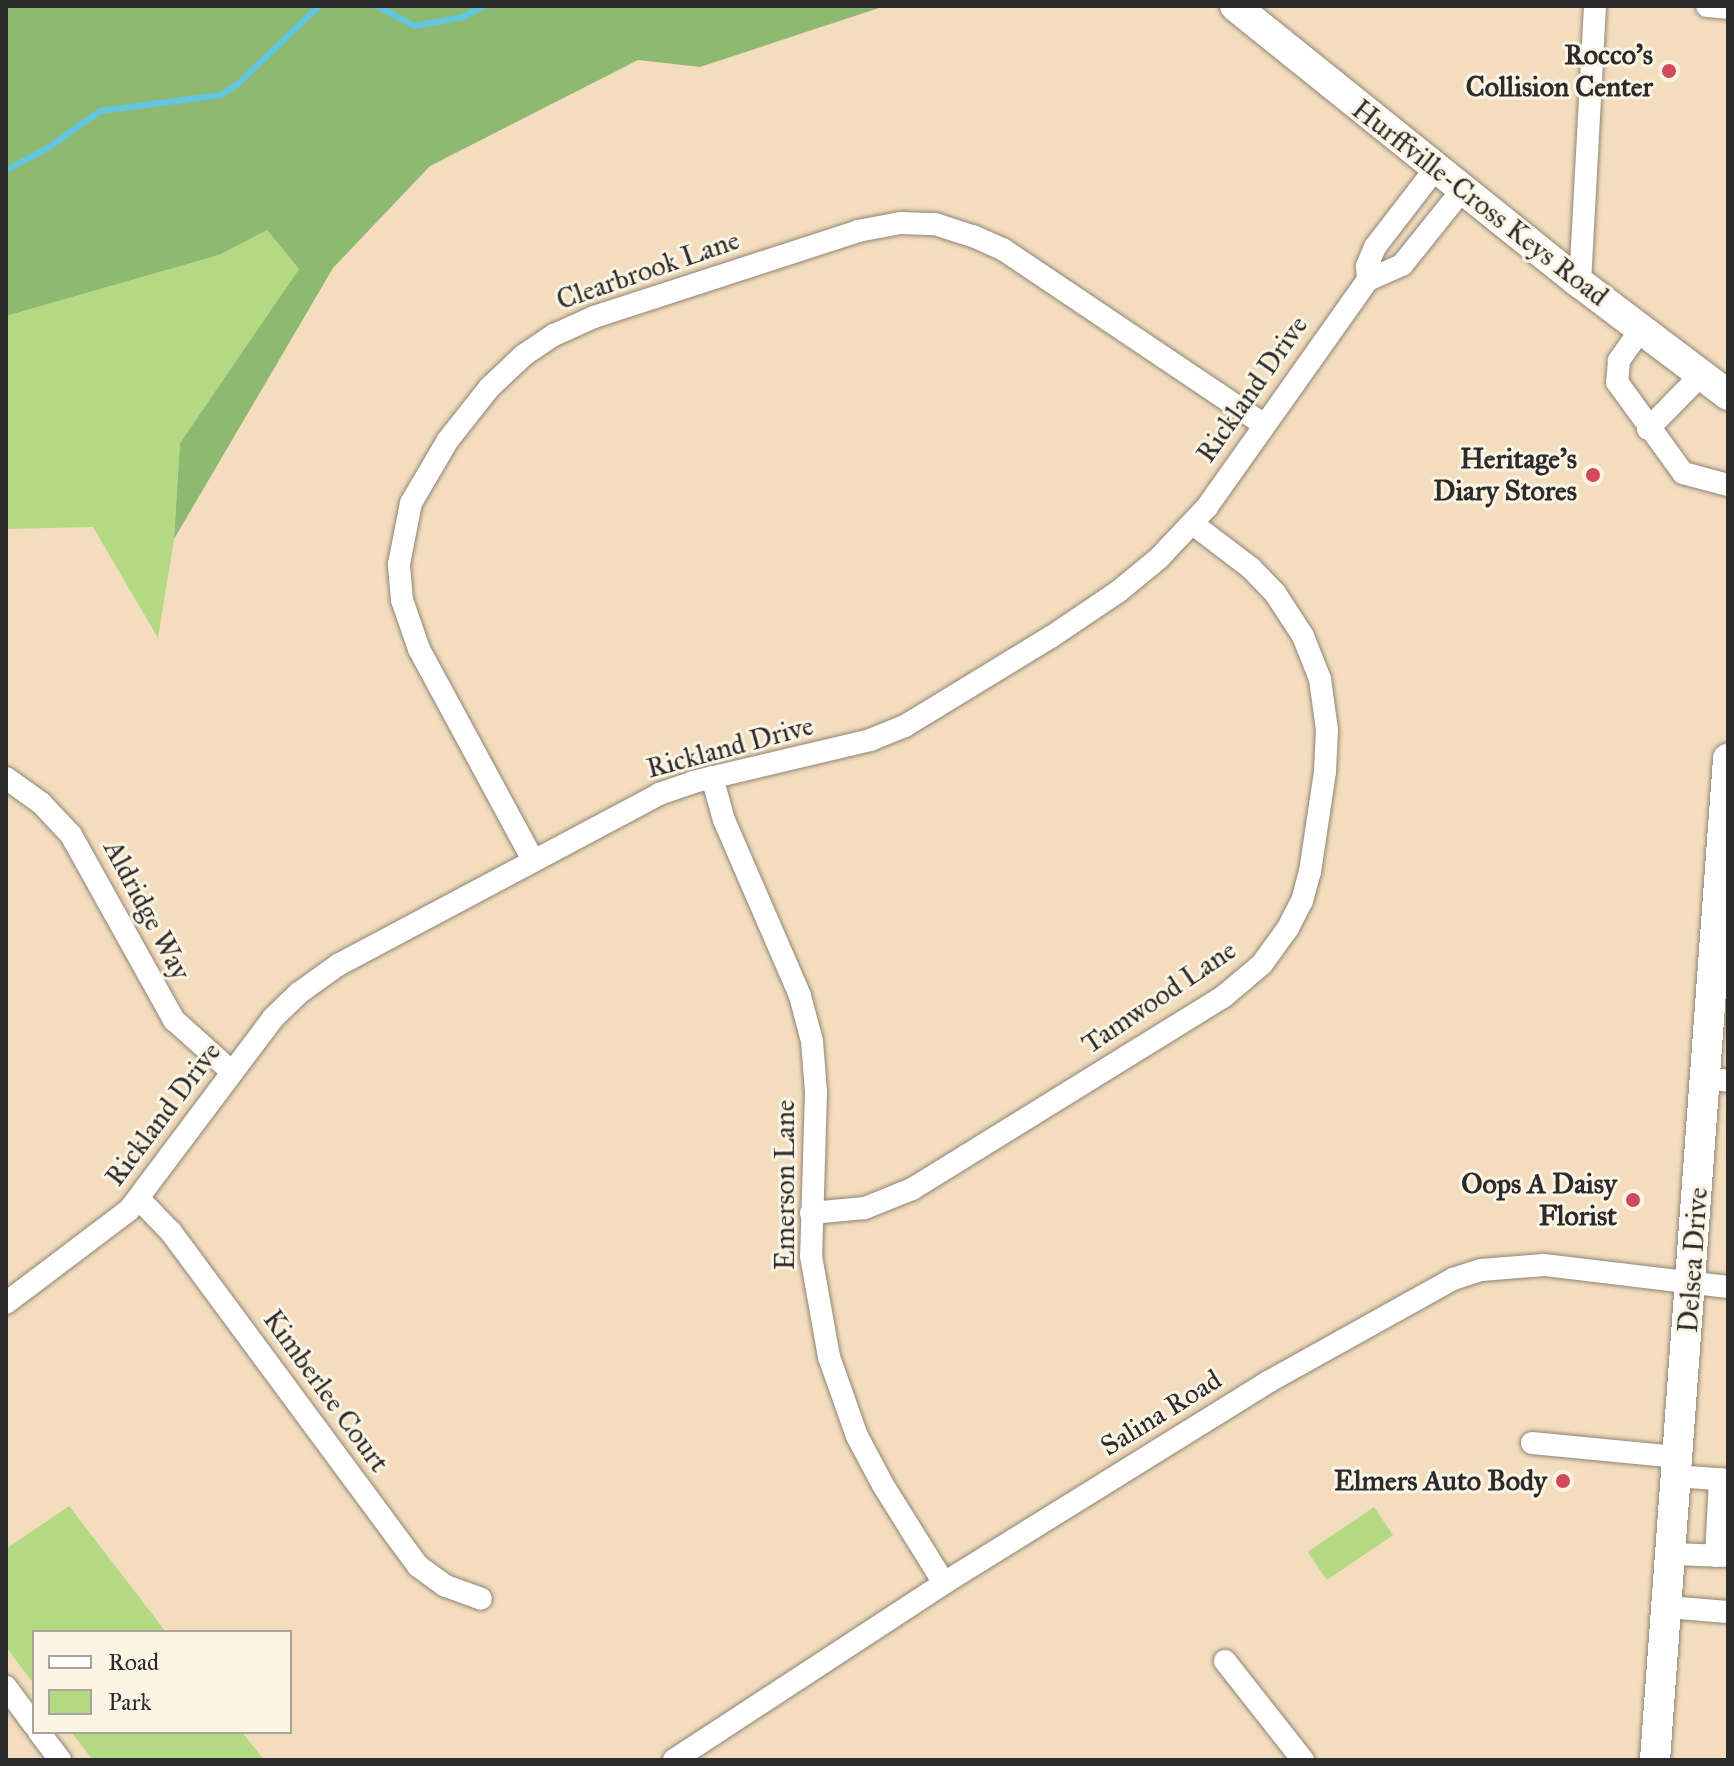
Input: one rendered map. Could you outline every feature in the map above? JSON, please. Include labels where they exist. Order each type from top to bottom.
[{"type":"main road","name":"Hurffville-Cross Keys Road","points":[[1235,6],[1435,169],[1728,395]]},
{"type":"main road","name":"Delsea Drive","points":[[1655,1760],[1691,1281],[1717,1079],[1728,759]]},
{"type":"street","points":[[1580,283],[1595,6]]},
{"type":"street","points":[[1707,6],[1728,8]]},
{"type":"street","name":"Rickland Drive","points":[[1368,280],[1367,266],[1375,247],[1435,169]]},
{"type":"street","name":"Rickland Drive","points":[[6,1303],[113,1224],[139,1199],[273,1018],[315,980],[649,799],[712,777],[853,745],[905,726],[1101,605],[1149,566],[1193,524],[1368,280],[1402,265],[1462,190]]},
{"type":"street","name":"Clearbrook Lane","points":[[533,860],[419,649],[402,600],[399,564],[411,503],[448,440],[489,388],[524,355],[554,335],[594,317],[858,231],[900,223],[935,224],[1004,250],[1264,425]]},
{"type":"street","points":[[1641,329],[1619,361],[1617,382],[1648,429],[1683,473],[1728,485]]},
{"type":"street","points":[[1648,429],[1701,375]]},
{"type":"street","name":"Tamwood Lane","points":[[811,1213],[865,1208],[912,1189],[1223,997],[1262,964],[1288,928],[1306,887],[1325,772],[1327,730],[1320,679],[1303,636],[1275,593],[1251,568],[1193,524]]},
{"type":"street","name":"Emerson Lane","points":[[712,777],[724,820],[792,976],[809,1026],[816,1092],[811,1256],[819,1312],[846,1410],[883,1485],[944,1583]]},
{"type":"street","name":"Aldridge Way","points":[[6,778],[41,803],[71,835],[174,1020],[232,1072]]},
{"type":"street","name":"Kimberlee Court","points":[[139,1199],[180,1244],[418,1566],[446,1586],[481,1599]]},
{"type":"street","name":"Salina Road","points":[[674,1760],[944,1583],[1268,1382],[1453,1279],[1510,1266],[1544,1265],[1728,1287]]},
{"type":"street","points":[[1532,1443],[1677,1467],[1724,1480],[1722,1556],[1671,1554]]},
{"type":"street","points":[[1667,1607],[1728,1612]]},
{"type":"street","points":[[1225,1661],[1303,1760]]},
{"type":"street","points":[[6,1687],[32,1722]]},
{"type":"street","points":[[40,1734],[60,1760]]},
{"type":"green space","points":[[6,6],[885,6],[700,67],[638,60],[430,166],[333,268],[174,539],[180,443],[299,269],[267,230],[219,255],[6,316]]},
{"type":"green space","points":[[267,230],[299,269],[180,443],[174,539],[158,638],[93,527],[6,529],[6,316],[219,255]]},
{"type":"green space","points":[[69,1506],[164,1630],[32,1630],[32,1681],[6,1647],[6,1549]]},
{"type":"green space","points":[[1374,1507],[1393,1535],[1327,1580],[1308,1552]]},
{"type":"green space","points":[[73,1734],[244,1734],[264,1760],[93,1760]]},
{"type":"waterway","points":[[6,170],[48,148],[100,111],[221,95],[239,83],[319,6]]},
{"type":"waterway","points":[[377,6],[415,26],[463,17],[484,6]]},
{"type":"place","name":"Rocco's Collision Center","points":[[1669,71]]},
{"type":"place","name":"Heritage's Diary Stores","points":[[1593,475]]},
{"type":"place","name":"Oops A Daisy Florist","points":[[1633,1200]]},
{"type":"place","name":"Elmers Auto Body","points":[[1563,1481]]}]
